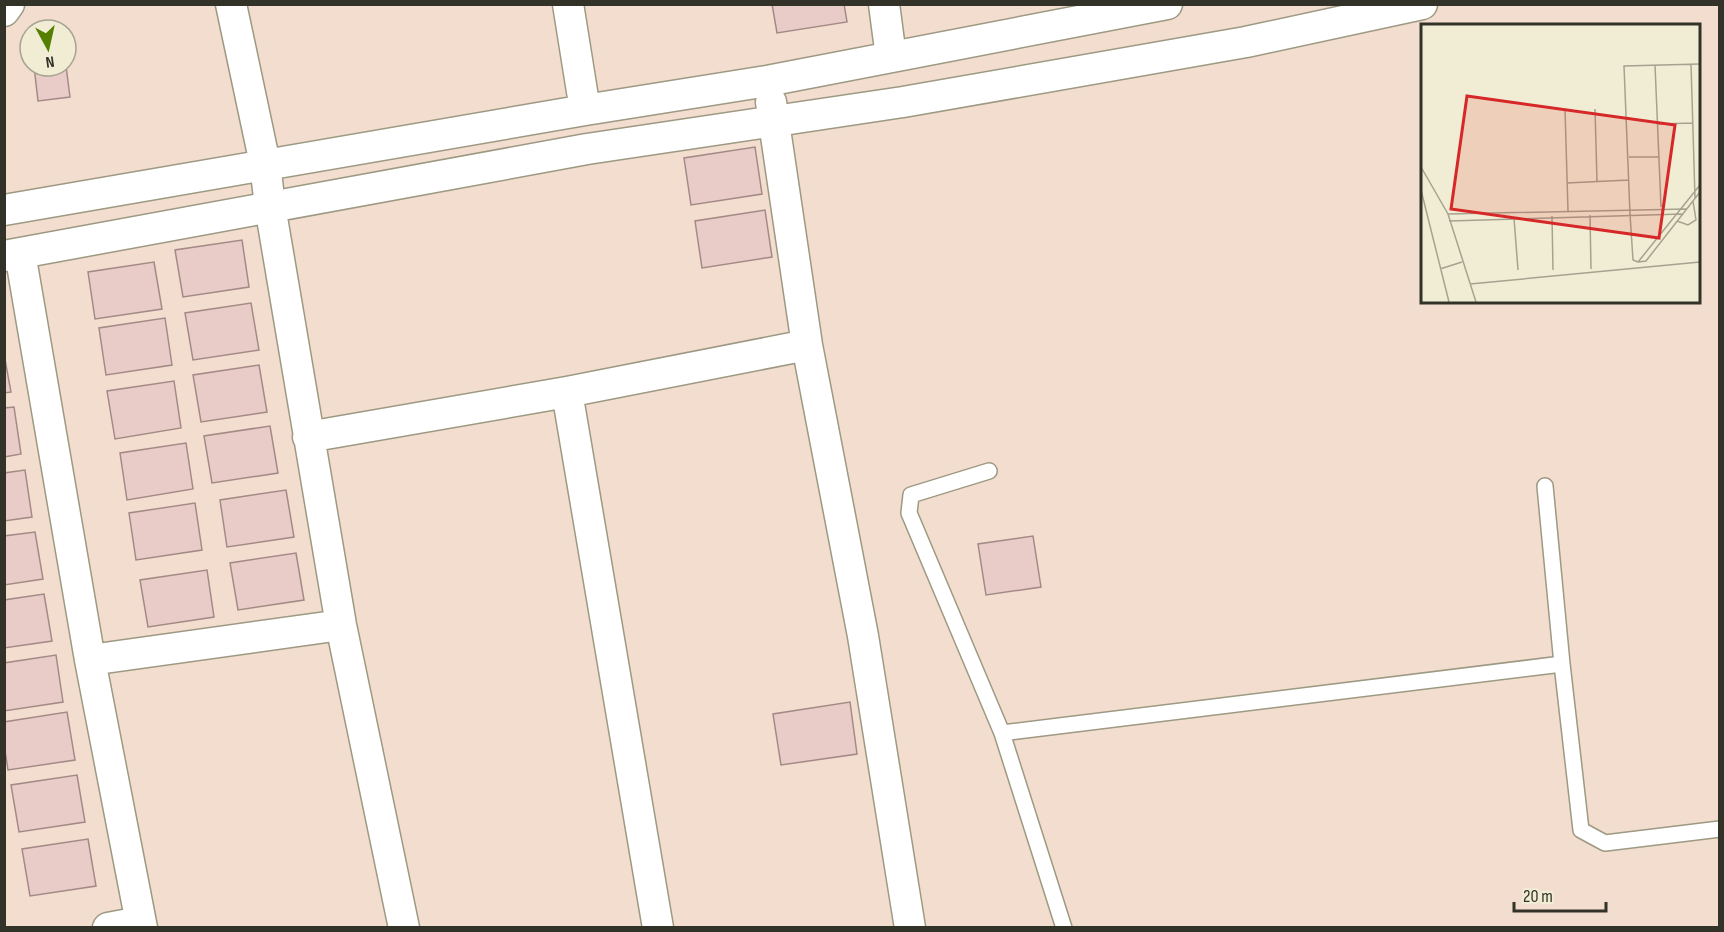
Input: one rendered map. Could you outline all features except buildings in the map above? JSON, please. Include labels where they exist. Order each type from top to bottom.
[{"type":"street","points":[[4,11],[9,4]]},
{"type":"street","points":[[231,4],[265,164],[308,437],[341,625],[404,927]]},
{"type":"street","points":[[568,4],[585,110]]},
{"type":"street","points":[[884,4],[891,57]]},
{"type":"street","points":[[4,210],[265,164],[767,81],[1167,4]]},
{"type":"street","points":[[108,927],[141,925],[12,254],[587,149],[903,102],[1246,42],[1422,4]]},
{"type":"street","points":[[767,81],[775,121],[807,345],[863,636],[910,927]]},
{"type":"street","points":[[308,437],[567,392],[807,345]]},
{"type":"street","points":[[567,392],[658,927]]},
{"type":"street","points":[[90,660],[341,625]]},
{"type":"lane","points":[[989,471],[911,495],[909,513],[1002,733],[1064,927]]},
{"type":"lane","points":[[1545,486],[1581,830],[1605,843],[1719,829]]},
{"type":"lane","points":[[1002,733],[1562,664]]},
{"type":"shaded area","points":[[5,5],[1719,5],[1719,927],[5,927]]}]
